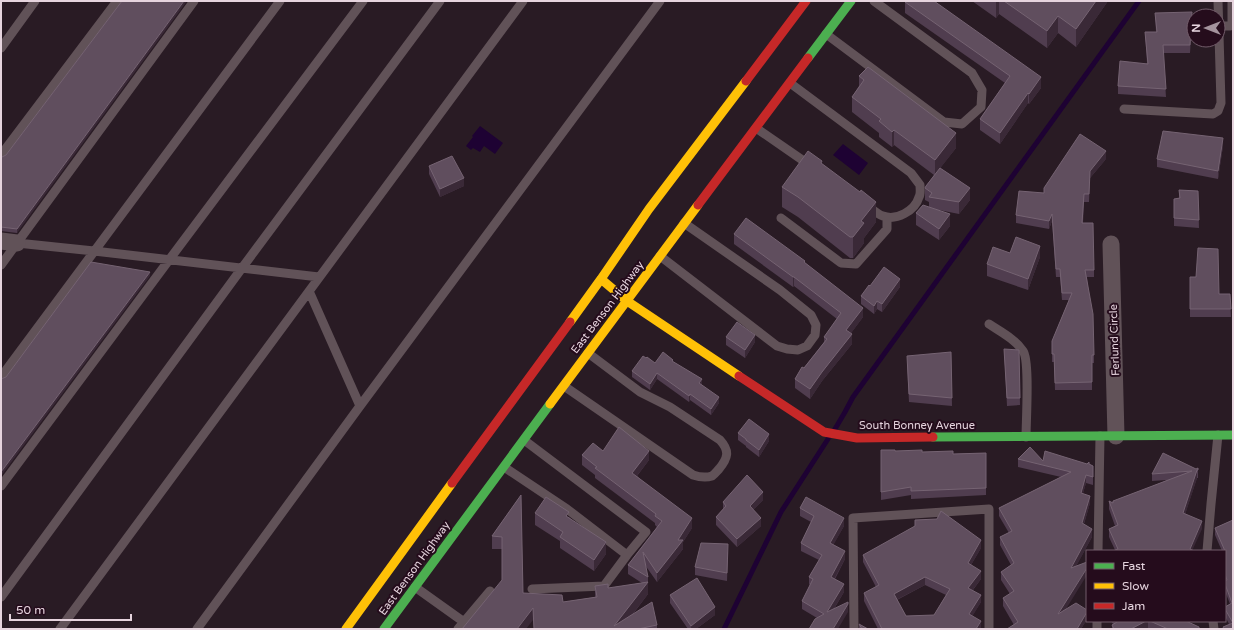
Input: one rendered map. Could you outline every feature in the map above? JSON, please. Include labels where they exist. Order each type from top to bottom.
[{"type":"main road","name":"East Benson Highway","points":[[346,629],[601,279],[649,209],[806,1]]},
{"type":"main road","name":"East Benson Highway","points":[[384,629],[684,223],[851,1]]},
{"type":"main road","name":"South Bonney Avenue","points":[[601,279],[627,301],[824,432],[857,438],[1233,435]]},
{"type":"street","name":"Ferlund Circle","points":[[1108,436],[1111,244]]},
{"type":"lane","points":[[1,48],[36,1]]},
{"type":"lane","points":[[1,155],[117,1]]},
{"type":"lane","points":[[1,265],[9,242],[194,1]]},
{"type":"lane","points":[[1,377],[280,1]]},
{"type":"lane","points":[[1,486],[363,1]]},
{"type":"lane","points":[[1,597],[440,1]]},
{"type":"lane","points":[[60,629],[523,1]]},
{"type":"lane","points":[[197,629],[660,1]]},
{"type":"lane","points":[[826,34],[944,122],[962,124],[981,107],[982,90],[972,73],[874,1]]},
{"type":"lane","points":[[1226,26],[1230,26],[1232,24],[1232,1]]},
{"type":"lane","points":[[1124,108],[1213,114],[1218,111],[1221,103],[1219,48]]},
{"type":"lane","points":[[790,83],[910,173],[920,185],[919,198],[912,209],[900,216],[890,218],[882,216],[857,198]]},
{"type":"lane","points":[[756,128],[819,172]]},
{"type":"lane","points":[[781,218],[841,263],[856,264],[887,229],[887,217]]},
{"type":"lane","points":[[660,256],[778,346],[798,350],[807,346],[815,335],[816,325],[811,316],[780,290],[684,223]]},
{"type":"lane","points":[[9,242],[94,250],[319,277]]},
{"type":"lane","points":[[310,291],[360,406]]},
{"type":"lane","points":[[989,324],[1014,340],[1024,352],[1027,365],[1026,437]]},
{"type":"lane","points":[[564,386],[692,475],[708,477],[714,475],[725,462],[727,455],[725,446],[720,440],[670,407],[640,392],[588,353]]},
{"type":"lane","points":[[1207,550],[1218,435]]},
{"type":"lane","points":[[1098,550],[1108,436]]},
{"type":"lane","points":[[524,440],[646,532],[604,586],[532,589]]},
{"type":"lane","points":[[504,467],[567,509],[627,555]]},
{"type":"lane","points":[[854,629],[853,518],[989,509],[989,629]]},
{"type":"lane","points":[[415,587],[461,625],[490,591]]},
{"type":"shaded area","points":[[480,126],[503,143],[495,154],[484,146],[480,152],[473,148],[471,150],[466,146]]},
{"type":"shaded area","points":[[843,144],[868,163],[859,175],[833,155]]},
{"type":"building","points":[[122,1],[184,1],[17,229],[1,227],[1,158],[6,155]]},
{"type":"building","points":[[934,1],[1041,77],[1000,133],[980,119],[1010,76],[905,2]]},
{"type":"building","points":[[1004,1],[1096,1],[1076,29],[1058,16],[1047,31]]},
{"type":"building","points":[[1186,12],[1186,45],[1163,45],[1166,89],[1118,86],[1120,61],[1148,64],[1145,32],[1157,32],[1155,13]]},
{"type":"building","points":[[868,67],[956,133],[935,160],[894,130],[892,132],[879,121],[881,119],[852,97],[864,80],[859,76]]},
{"type":"building","points":[[1163,131],[1223,138],[1218,171],[1157,159]]},
{"type":"building","points":[[1080,134],[1106,151],[1090,171],[1089,194],[1084,194],[1082,223],[1093,223],[1094,270],[1085,270],[1093,314],[1094,355],[1092,355],[1092,382],[1055,383],[1052,341],[1072,293],[1062,293],[1060,269],[1056,269],[1052,214],[1049,221],[1016,215],[1019,191],[1044,193],[1044,188]]},
{"type":"building","points":[[808,151],[822,161],[821,163],[876,202],[861,221],[864,223],[853,237],[850,237],[798,197],[782,187]]},
{"type":"building","points":[[452,156],[464,178],[440,189],[429,166]]},
{"type":"building","points":[[940,168],[970,188],[959,202],[929,197],[932,193],[925,188]]},
{"type":"building","points":[[1179,190],[1198,191],[1199,220],[1174,218],[1174,199],[1180,198]]},
{"type":"building","points":[[923,205],[950,214],[939,229],[916,213]]},
{"type":"building","points":[[746,218],[805,261],[804,262],[863,308],[846,330],[852,334],[810,389],[795,379],[802,367],[804,368],[827,339],[824,337],[841,313],[734,234]]},
{"type":"building","points":[[1016,237],[1040,246],[1028,279],[987,264],[993,247],[1010,253]]},
{"type":"building","points":[[1198,248],[1218,249],[1219,294],[1230,294],[1231,309],[1190,309],[1190,277],[1196,277]]},
{"type":"building","points":[[91,262],[150,272],[1,472],[1,379],[6,377]]},
{"type":"building","points":[[884,267],[900,279],[882,304],[877,301],[874,306],[861,296]]},
{"type":"building","points":[[737,322],[755,335],[745,350],[726,337]]},
{"type":"building","points":[[1004,349],[1019,350],[1020,398],[1007,398]]},
{"type":"building","points":[[663,352],[673,360],[672,361],[702,379],[699,383],[719,397],[711,409],[690,394],[689,396],[657,373],[650,384],[632,371],[643,356],[655,363]]},
{"type":"building","points":[[951,352],[952,398],[909,394],[907,356]]},
{"type":"building","points":[[749,419],[769,434],[759,450],[738,433]]},
{"type":"building","points":[[619,427],[649,451],[632,473],[692,518],[678,540],[683,540],[657,573],[643,552],[648,577],[628,565],[662,521],[655,516],[656,514],[595,468],[597,467],[582,455],[593,443],[603,451]]},
{"type":"building","points":[[1030,447],[1043,461],[1045,451],[1087,464],[1089,462],[1089,464],[1093,466],[1093,477],[1086,475],[1081,493],[1090,496],[1082,523],[1092,529],[1071,568],[1086,562],[1086,570],[1058,614],[1076,603],[1086,609],[1086,614],[1077,629],[1007,629],[1018,622],[1003,598],[1014,591],[1001,572],[1014,563],[1000,537],[1012,531],[999,508],[1071,472],[1018,459]]},
{"type":"building","points":[[881,450],[922,450],[922,452],[953,451],[953,454],[986,453],[986,488],[911,491],[911,487],[881,492]]},
{"type":"building","points":[[1163,453],[1196,469],[1198,468],[1183,513],[1202,521],[1190,549],[1192,550],[1116,550],[1118,549],[1109,529],[1118,525],[1109,501],[1113,503],[1113,501],[1192,471],[1152,474]]},
{"type":"building","points":[[747,475],[763,492],[750,506],[761,518],[737,539],[716,517],[726,506],[723,502]]},
{"type":"building","points":[[521,495],[523,593],[562,595],[563,602],[597,597],[595,586],[608,584],[608,588],[648,582],[614,626],[652,602],[657,625],[638,629],[534,629],[533,608],[517,629],[462,629],[502,580],[502,537],[492,536]]},
{"type":"building","points":[[546,497],[569,512],[566,516],[606,542],[594,560],[560,537],[563,532],[535,513]]},
{"type":"building","points":[[806,497],[844,518],[830,543],[845,551],[831,577],[844,584],[827,612],[848,602],[848,604],[833,629],[809,629],[815,619],[824,614],[802,601],[813,579],[809,577],[822,555],[801,543],[814,516],[800,508]]},
{"type":"building","points":[[941,511],[981,540],[968,563],[981,571],[968,588],[981,595],[969,614],[981,621],[976,629],[882,629],[864,593],[879,585],[863,555],[915,526],[915,520],[937,519]],"holes":[[[925,577],[950,589],[934,615],[906,616],[894,594]]]},
{"type":"building","points":[[1233,520],[1233,623],[1226,611],[1226,606],[1232,603],[1226,587],[1226,550],[1225,550],[1215,528]]},
{"type":"building","points":[[701,543],[728,544],[727,573],[695,567]]},
{"type":"building","points":[[697,578],[715,607],[691,626],[670,595]]},
{"type":"building","points":[[1117,622],[1144,622],[1131,629],[1114,629],[1112,625]]},
{"type":"building","points":[[1152,622],[1188,622],[1199,627],[1199,629],[1168,629]]},
{"type":"building","points":[[1233,623],[1233,629],[1224,629],[1223,627]]},
{"type":"building","points":[[859,624],[868,629],[862,629]]},
{"type":"waterway","points":[[835,429],[853,397],[1139,1]]},
{"type":"waterway","points":[[724,629],[781,512],[828,439]]},
{"type":"traffic: fast","points":[[808,58],[851,1]]},
{"type":"traffic: fast","points":[[384,629],[550,404]]},
{"type":"traffic: fast","points":[[933,437],[1233,435]]},
{"type":"traffic: slow","points":[[570,322],[649,209],[746,81]]},
{"type":"traffic: slow","points":[[550,404],[698,205]]},
{"type":"traffic: slow","points":[[601,279],[627,301],[739,376]]},
{"type":"traffic: slow","points":[[346,629],[452,483]]},
{"type":"traffic: jam","points":[[746,81],[806,1]]},
{"type":"traffic: jam","points":[[698,205],[808,58]]},
{"type":"traffic: jam","points":[[452,483],[570,322]]},
{"type":"traffic: jam","points":[[739,376],[824,432],[857,438],[933,437]]}]
